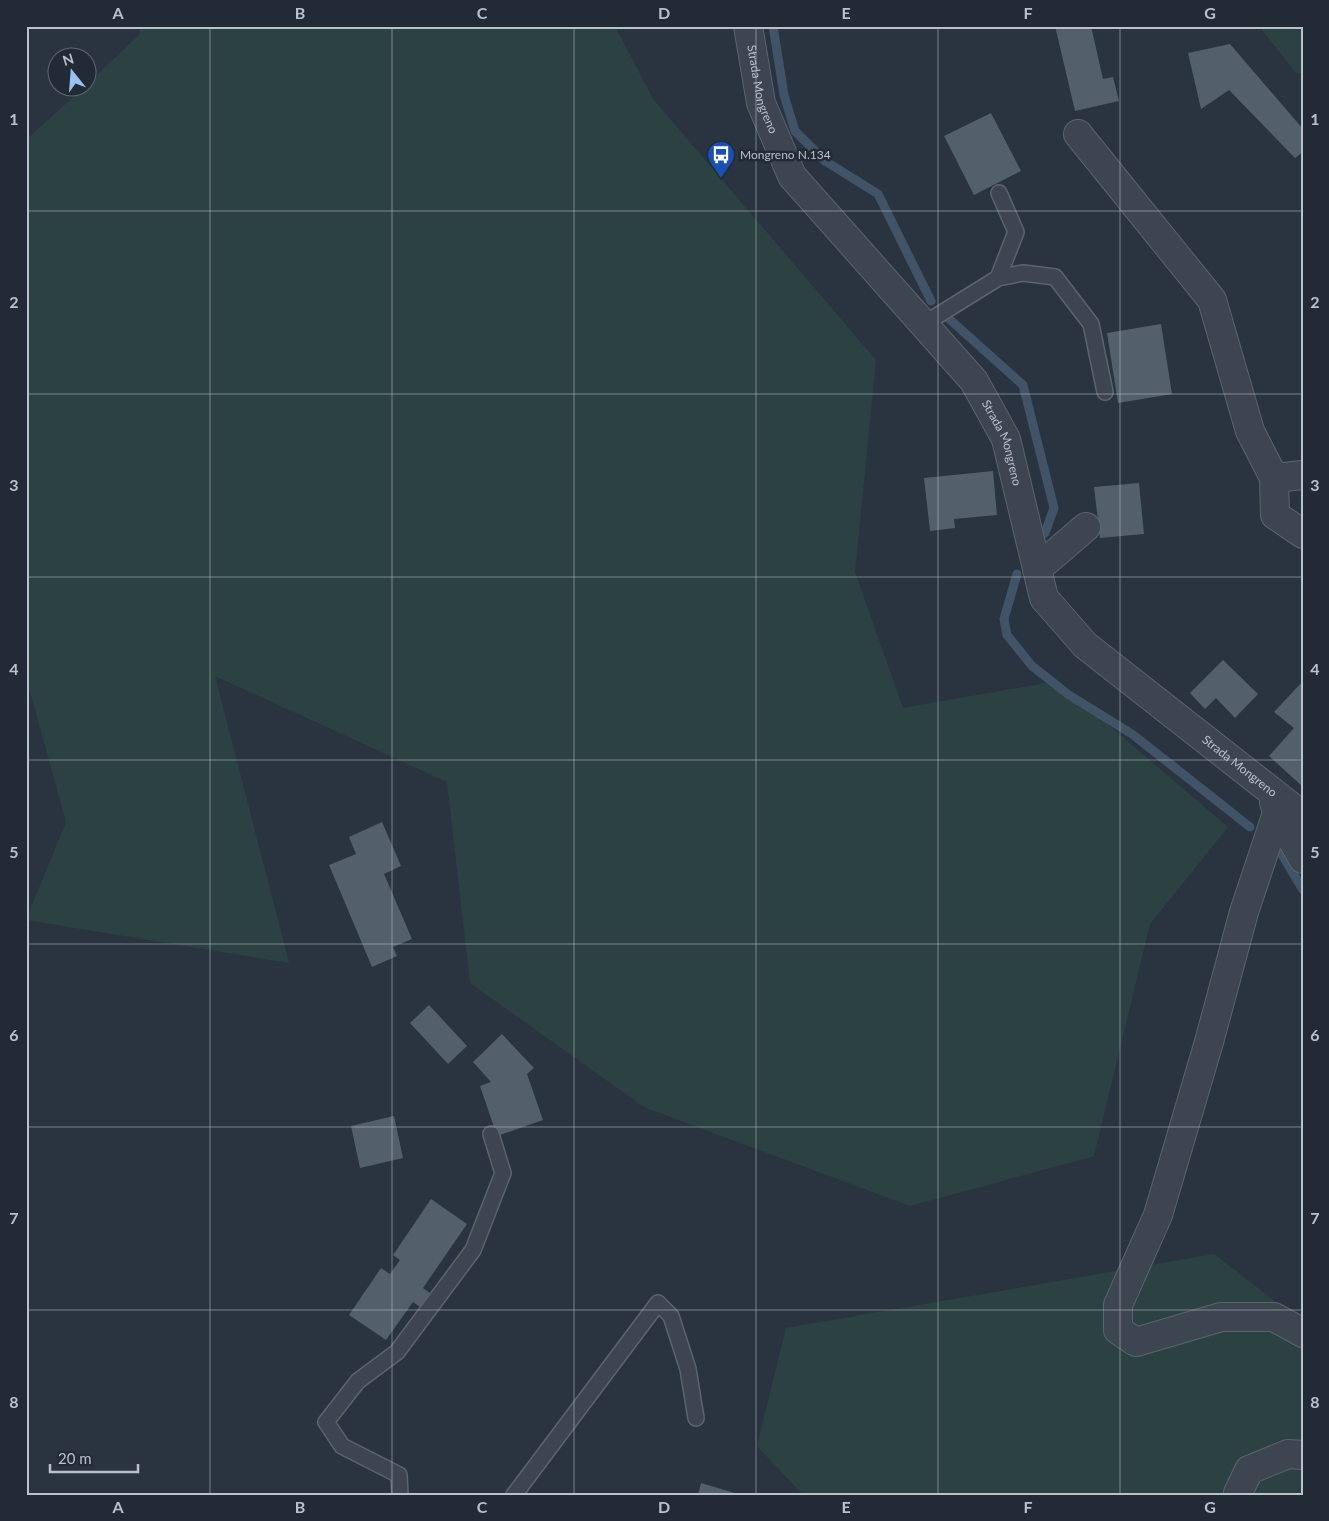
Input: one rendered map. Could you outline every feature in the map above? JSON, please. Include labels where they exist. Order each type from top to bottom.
[{"type":"street","name":"Strada Mongreno","points":[[748,26],[761,103],[792,176],[974,381],[1006,439],[1044,598],[1085,645],[1284,807]]},
{"type":"street","points":[[1078,134],[1212,300],[1250,431],[1274,478],[1275,515],[1303,534]]},
{"type":"street","points":[[1274,478],[1303,475]]},
{"type":"street","points":[[1037,569],[1086,527]]},
{"type":"street","points":[[1284,807],[1303,859]]},
{"type":"street","points":[[1284,807],[1244,912],[1209,1042],[1158,1214],[1118,1305],[1118,1330],[1136,1342],[1221,1317],[1274,1317],[1303,1333]]},
{"type":"street","points":[[1239,1495],[1238,1493],[1249,1470],[1288,1454],[1303,1455]]},
{"type":"lane","points":[[998,278],[1016,232],[999,193]]},
{"type":"lane","points":[[924,324],[998,278],[1023,273],[1055,277],[1091,324],[1105,392]]},
{"type":"lane","points":[[400,1495],[399,1475],[342,1446],[326,1422],[358,1382],[397,1352],[473,1250],[503,1173],[491,1134]]},
{"type":"lane","points":[[514,1495],[658,1303],[671,1316],[688,1369],[696,1418]]},
{"type":"green space","points":[[140,26],[615,26],[653,99],[876,360],[855,572],[903,708],[1057,681],[1228,827],[1150,924],[1094,1156],[910,1206],[644,1107],[470,983],[447,782],[215,676],[289,963],[26,920],[66,822],[26,677],[26,140],[72,98],[98,98],[98,74],[139,35]]},
{"type":"green space","points":[[1259,26],[1303,26],[1303,74],[1295,72]]},
{"type":"green space","points":[[1214,1254],[1303,1323],[1303,1495],[803,1495],[757,1446],[786,1328]]},
{"type":"building","points":[[1055,26],[1091,26],[1103,79],[1113,77],[1119,101],[1075,111]]},
{"type":"building","points":[[1230,44],[1303,129],[1303,152],[1295,158],[1229,90],[1201,109],[1188,53]]},
{"type":"building","points":[[991,113],[1021,171],[974,195],[944,136]]},
{"type":"building","points":[[1161,324],[1172,394],[1118,403],[1107,333]]},
{"type":"building","points":[[993,471],[997,515],[954,519],[955,528],[930,531],[924,478]]},
{"type":"building","points":[[1139,483],[1144,534],[1100,538],[1094,487]]},
{"type":"building","points":[[1223,660],[1258,694],[1235,718],[1216,698],[1205,709],[1190,693]]},
{"type":"building","points":[[1303,681],[1303,787],[1269,756],[1294,728],[1274,712]]},
{"type":"building","points":[[382,822],[401,866],[384,874],[412,939],[393,947],[397,956],[372,967],[329,865],[356,854],[349,837]]},
{"type":"building","points":[[429,1005],[467,1046],[448,1064],[410,1023]]},
{"type":"building","points":[[502,1034],[534,1068],[527,1074],[543,1120],[497,1136],[480,1086],[491,1082],[473,1062]]},
{"type":"building","points":[[394,1116],[403,1158],[360,1168],[351,1126]]},
{"type":"building","points":[[431,1199],[467,1224],[423,1288],[430,1293],[420,1307],[413,1302],[386,1340],[349,1315],[381,1268],[390,1274],[400,1260],[393,1255]]},
{"type":"building","points":[[701,1483],[738,1494],[738,1495],[698,1495]]},
{"type":"waterway","points":[[773,26],[784,95],[795,131],[825,161],[878,194],[931,301]]},
{"type":"waterway","points":[[947,317],[1023,385],[1054,508],[1045,533]]},
{"type":"waterway","points":[[1017,574],[1004,619],[1007,635],[1032,666],[1069,695],[1132,734],[1250,827]]},
{"type":"waterway","points":[[1278,848],[1303,890]]},
{"type":"place","name":"Mongreno N.134","points":[[721,179]]}]
